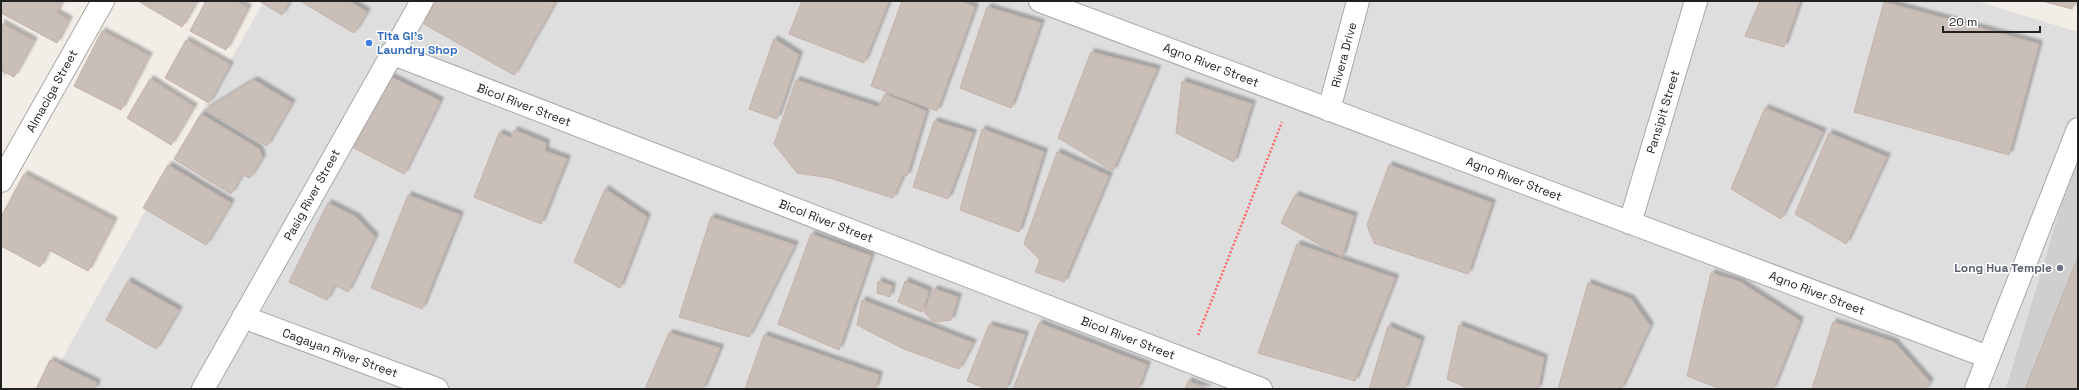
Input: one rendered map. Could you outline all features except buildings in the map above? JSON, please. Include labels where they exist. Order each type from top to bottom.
[{"type":"street","name":"Almaciga Street","points":[[1,181],[103,1]]},
{"type":"street","name":"Pasig River Street","points":[[203,389],[390,53],[422,1]]},
{"type":"street","name":"Agno River Street","points":[[1040,1],[1988,358]]},
{"type":"street","name":"Rivera Drive","points":[[1329,110],[1358,1]]},
{"type":"street","name":"Pansipit Street","points":[[1630,223],[1696,1]]},
{"type":"street","name":"Bicol River Street","points":[[390,53],[1261,389]]},
{"type":"street","points":[[1976,389],[2078,129]]},
{"type":"street","name":"Cagayan River Street","points":[[243,317],[437,389]]},
{"type":"path","points":[[1188,361],[1292,96]]},
{"type":"shaded area","points":[[264,1],[1976,1],[2078,32],[2078,149],[2005,389],[45,389]]},
{"type":"shaded area","name":"Long Hua Temple","points":[[2078,149],[2078,389],[2005,389],[2006,387]]},
{"type":"place","name":"Tita Gi's Laundry Shop","points":[[369,43]]},
{"type":"place","name":"Long Hua Temple","points":[[2060,268]]}]
